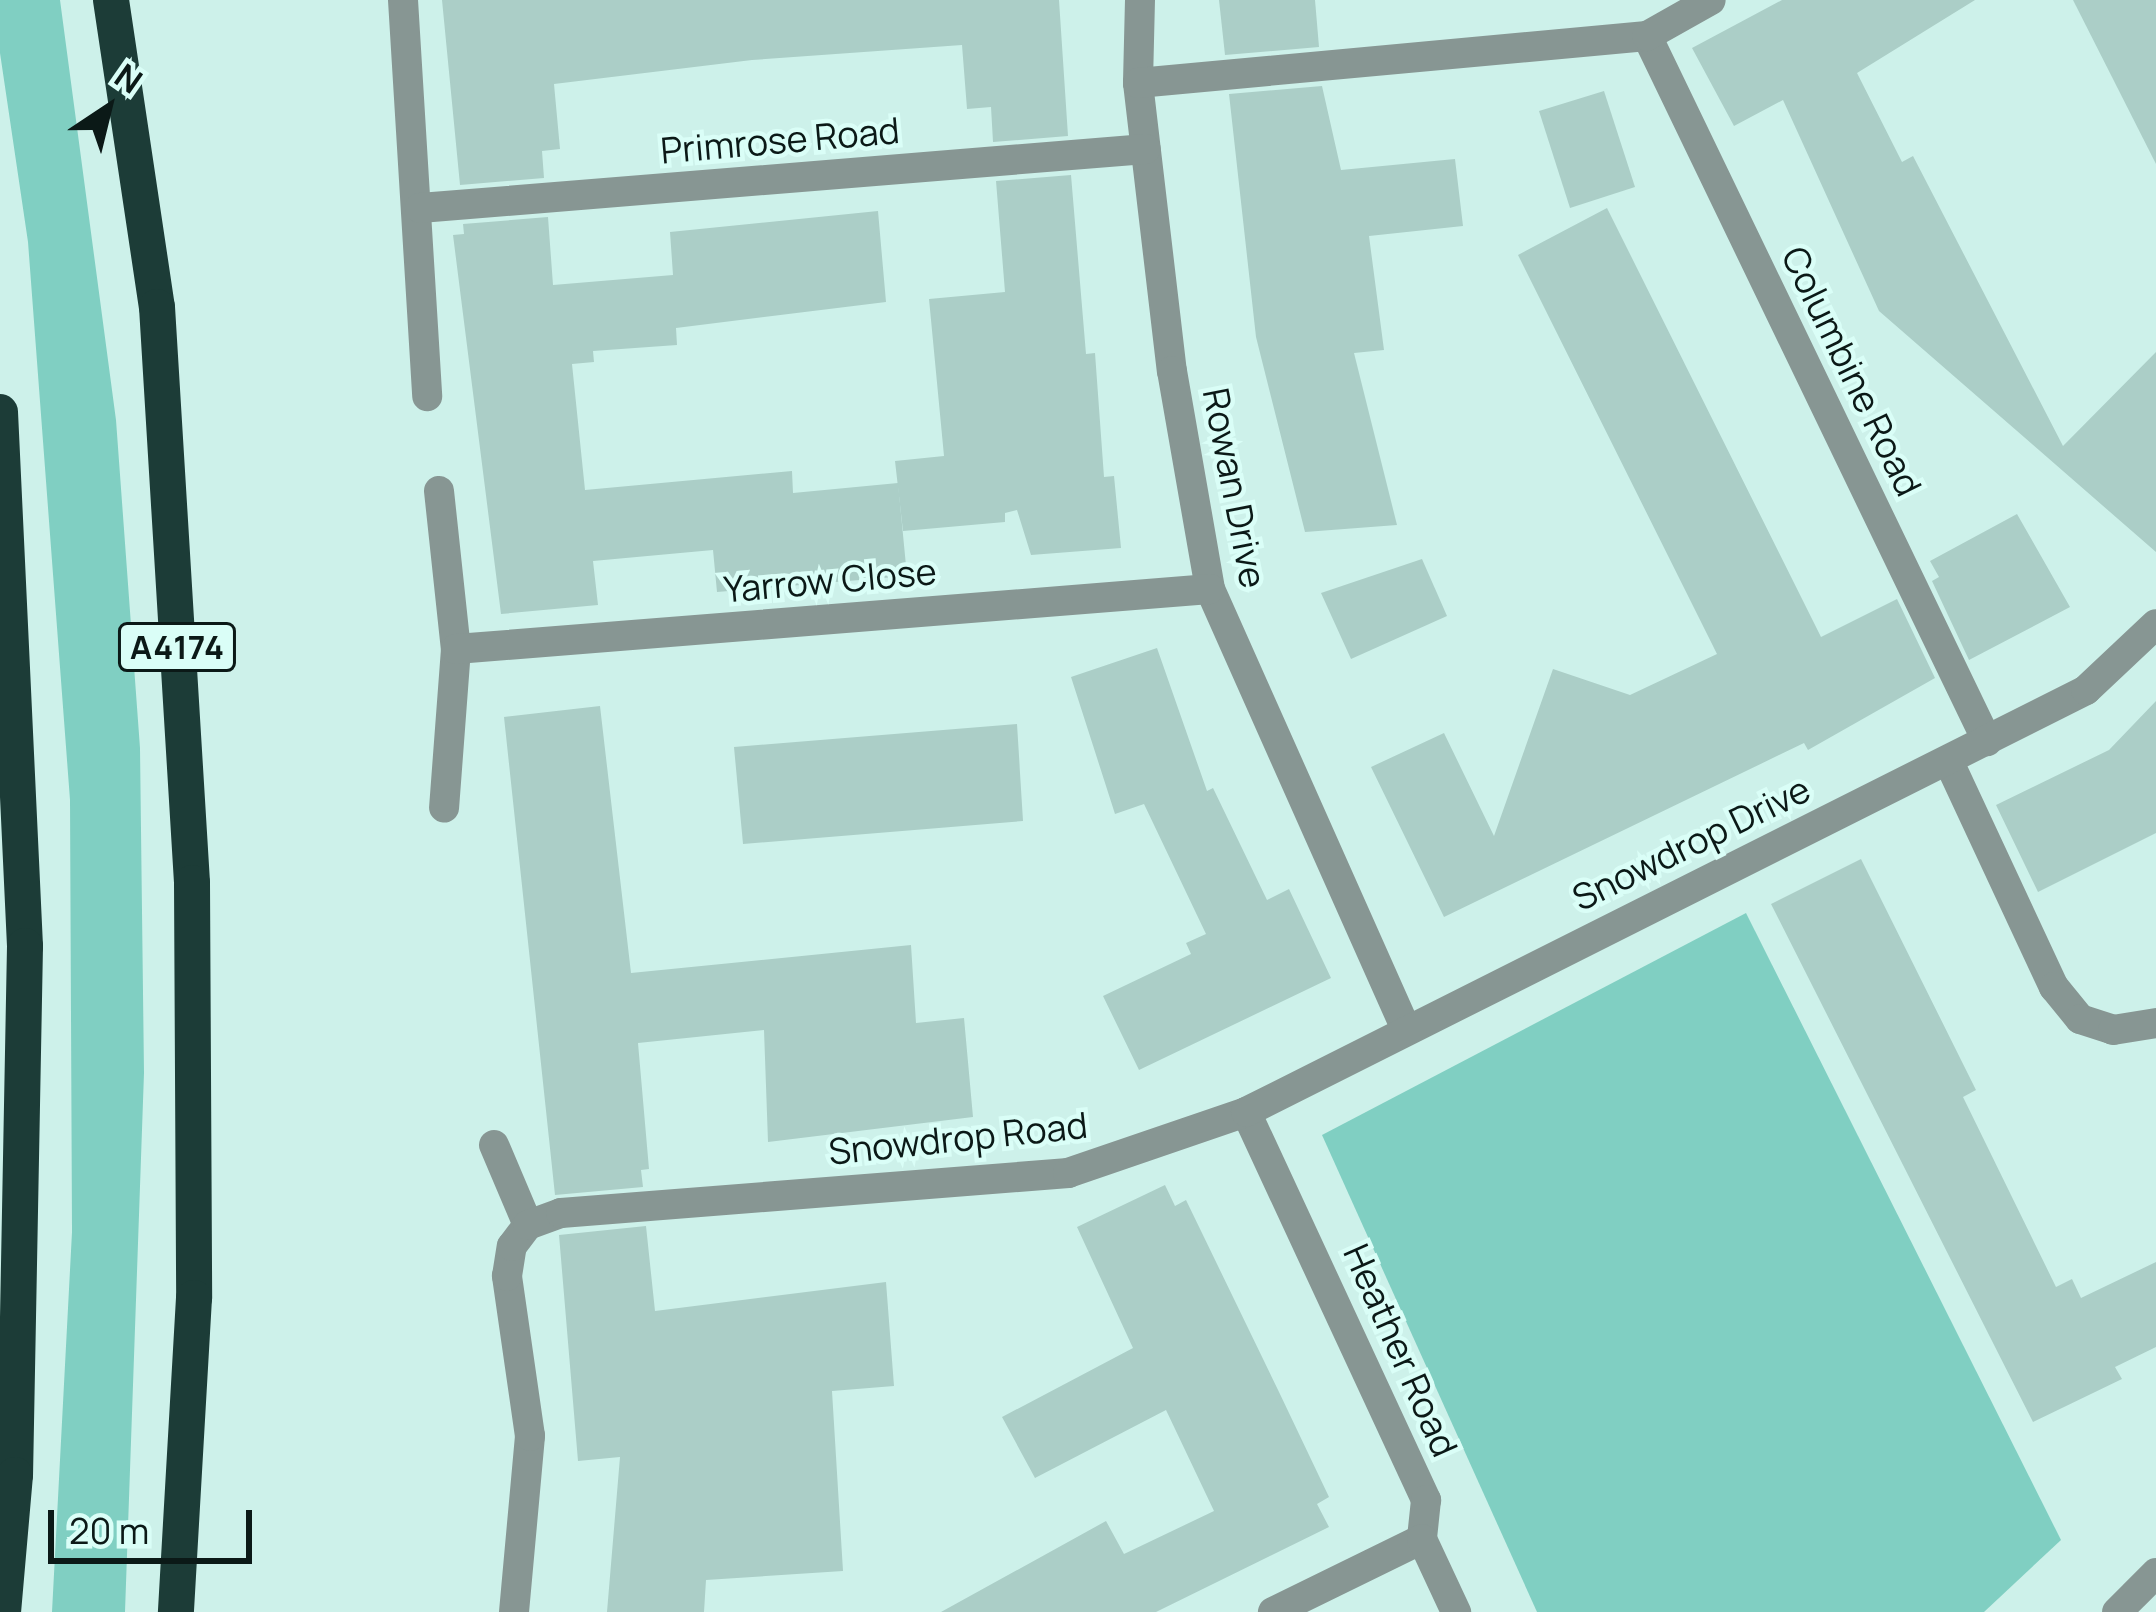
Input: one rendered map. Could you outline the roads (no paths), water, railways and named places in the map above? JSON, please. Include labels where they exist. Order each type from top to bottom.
[{"type":"highway","name":"A4174","points":[[111,0],[157,307],[192,883],[194,1298],[176,1612]]},
{"type":"highway","points":[[0,412],[25,946],[15,1475],[3,1612]]},
{"type":"street","points":[[403,0],[420,208],[427,396]]},
{"type":"street","name":"Rowan Drive","points":[[1140,0],[1138,83],[1172,371],[1210,589],[1405,1026]]},
{"type":"street","points":[[1138,83],[1647,36],[1711,0]]},
{"type":"street","name":"Columbine Road","points":[[1647,36],[1987,741]]},
{"type":"street","name":"Primrose Road","points":[[420,208],[1147,149]]},
{"type":"street","points":[[439,491],[456,649],[444,808]]},
{"type":"street","name":"Yarrow Close","points":[[456,649],[1210,589]]},
{"type":"street","name":"Snowdrop Drive","points":[[1246,1112],[1405,1026],[2086,690],[2156,624]]},
{"type":"street","points":[[1948,760],[2054,987],[2080,1019],[2113,1030],[2156,1023]]},
{"type":"street","name":"Snowdrop Road","points":[[528,1225],[561,1213],[1068,1173],[1246,1112]]},
{"type":"street","name":"Heather Road","points":[[1246,1112],[1426,1500],[1422,1539]]},
{"type":"street","points":[[494,1145],[528,1225],[512,1246],[507,1276],[530,1436],[514,1612]]},
{"type":"street","points":[[1273,1612],[1422,1539],[1456,1612]]},
{"type":"street","points":[[2117,1612],[2156,1573]]}]
